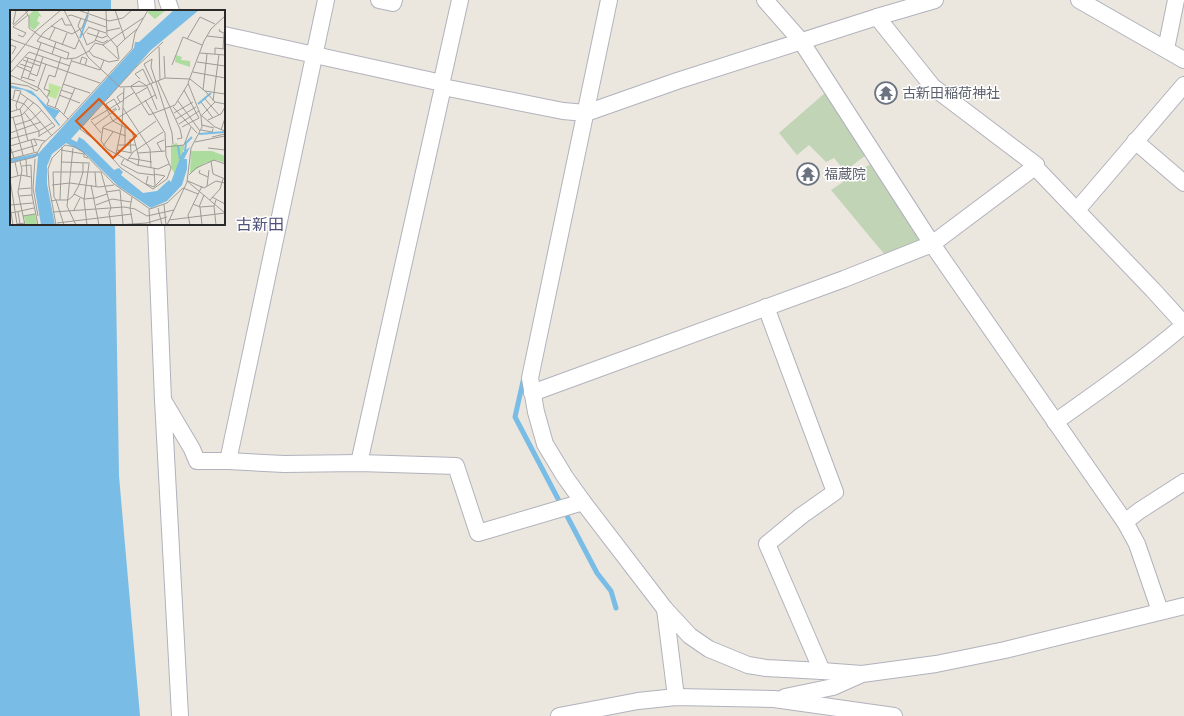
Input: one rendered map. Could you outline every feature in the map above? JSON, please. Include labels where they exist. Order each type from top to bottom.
[{"type":"street","points":[[167,0],[171,10]]},
{"type":"street","points":[[228,461],[289,168],[326,0]]},
{"type":"street","points":[[379,0],[393,3],[394,0]]},
{"type":"street","points":[[359,463],[443,85],[460,0]]},
{"type":"street","points":[[608,0],[586,113],[530,378],[540,428],[546,444],[562,472],[583,502],[665,609],[690,636],[709,649],[748,665],[766,668],[862,674],[936,664],[973,657],[1184,606]]},
{"type":"street","points":[[765,0],[801,41],[932,244],[1125,522],[1137,544],[1160,611]]},
{"type":"street","points":[[225,35],[563,111],[586,113],[677,81],[801,41],[883,11],[935,0]]},
{"type":"street","points":[[1079,0],[1184,60]]},
{"type":"street","points":[[1166,49],[1176,0]]},
{"type":"street","points":[[883,11],[933,87],[1036,165],[1037,168],[1184,325],[1115,380],[1055,422]]},
{"type":"street","points":[[1077,210],[1184,85]]},
{"type":"street","points":[[1136,142],[1184,183]]},
{"type":"street","points":[[532,393],[844,279],[932,244],[1036,165]]},
{"type":"street","points":[[156,225],[163,400],[180,716]]},
{"type":"street","points":[[766,307],[835,492],[801,516],[767,544],[822,671]]},
{"type":"street","points":[[163,400],[192,448],[197,461],[284,464],[359,463],[456,466],[478,533],[583,502]]},
{"type":"street","points":[[1125,522],[1139,511],[1184,482]]},
{"type":"street","points":[[665,609],[676,697]]},
{"type":"street","points":[[774,699],[833,687],[862,674]]},
{"type":"street","points":[[559,716],[638,701],[676,697],[774,699],[894,716]]},
{"type":"green space","points":[[826,92],[866,155],[845,171],[834,158],[826,162],[809,145],[797,155],[779,133]]},
{"type":"green space","points":[[872,163],[920,238],[919,243],[885,255],[831,190]]},
{"type":"water","points":[[0,0],[111,0],[111,10],[10,10],[10,225],[115,225],[119,476],[140,716],[0,716]]},
{"type":"waterway","points":[[524,377],[515,417],[597,573],[611,591],[616,608]]},
{"type":"place","name":"古新田稲荷神社","points":[[886,93]]},
{"type":"place","name":"福蔵院","points":[[808,174]]},
{"type":"district","name":"古新田","points":[[260,224]]}]
